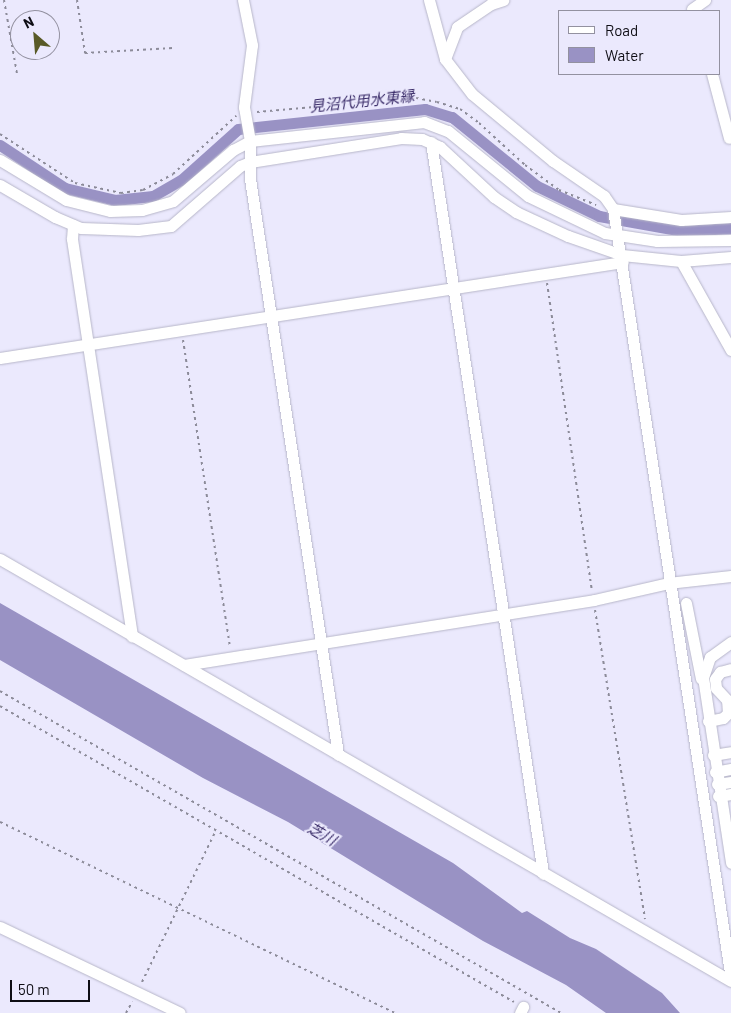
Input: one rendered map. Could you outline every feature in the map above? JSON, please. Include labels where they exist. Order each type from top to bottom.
[{"type":"street","points":[[243,0],[252,45],[240,118],[250,139],[250,162],[272,316],[338,754]]},
{"type":"street","points":[[429,0],[445,59],[472,94],[553,161],[604,196],[613,211],[622,258],[668,583],[731,980]]},
{"type":"street","points":[[445,59],[457,27],[491,4],[504,0]]},
{"type":"street","points":[[691,7],[705,0]]},
{"type":"street","points":[[712,75],[729,138]]},
{"type":"street","points":[[0,160],[66,200],[110,211],[142,210],[172,201],[233,150],[250,139],[424,122],[448,131],[528,196],[584,225],[616,234],[688,243],[731,240]]},
{"type":"street","points":[[0,185],[74,225],[138,230],[171,226],[240,166],[250,162],[401,138],[431,142],[516,212],[622,258]]},
{"type":"street","points":[[431,142],[543,873]]},
{"type":"street","points":[[613,211],[681,220],[731,218]]},
{"type":"street","points":[[74,225],[72,239],[132,636]]},
{"type":"street","points":[[0,358],[546,274],[622,258],[681,261],[731,257]]},
{"type":"street","points":[[681,261],[731,350]]},
{"type":"street","points":[[0,559],[731,980]]},
{"type":"street","points":[[184,665],[322,641],[594,600],[668,583],[731,576]]},
{"type":"street","points":[[686,603],[703,686],[718,790],[726,808],[730,858]]},
{"type":"street","points":[[703,686],[705,668],[710,657],[731,645]]},
{"type":"street","points":[[708,721],[723,718],[728,713],[728,700],[716,688],[715,679],[720,672],[731,669]]},
{"type":"street","points":[[713,755],[731,752]]},
{"type":"street","points":[[715,772],[731,769]]},
{"type":"street","points":[[718,790],[731,782]]},
{"type":"street","points":[[718,790],[731,794]]},
{"type":"street","points":[[0,927],[180,1013]]},
{"type":"path","points":[[4,0],[17,74]]},
{"type":"path","points":[[77,0],[85,53],[173,48]]},
{"type":"path","points":[[0,134],[75,183],[121,193],[142,190],[173,174],[240,118]]},
{"type":"path","points":[[546,274],[594,600],[647,933]]},
{"type":"path","points":[[181,330],[232,657]]},
{"type":"path","points":[[0,691],[560,1013]]},
{"type":"path","points":[[0,706],[216,830],[521,1010]]},
{"type":"path","points":[[0,822],[395,1013]]},
{"type":"path","points":[[126,1013],[216,830]]},
{"type":"water","name":"芝川","points":[[0,603],[453,863],[522,913],[527,911],[570,938],[596,949],[662,993],[680,1013],[606,1013],[566,985],[483,941],[288,822],[203,778],[0,660]]},
{"type":"waterway","name":"見沼代用水東縁","points":[[0,145],[65,188],[115,200],[153,196],[181,180],[238,129],[425,109],[452,117],[537,186],[599,216],[682,231],[731,228]]}]
